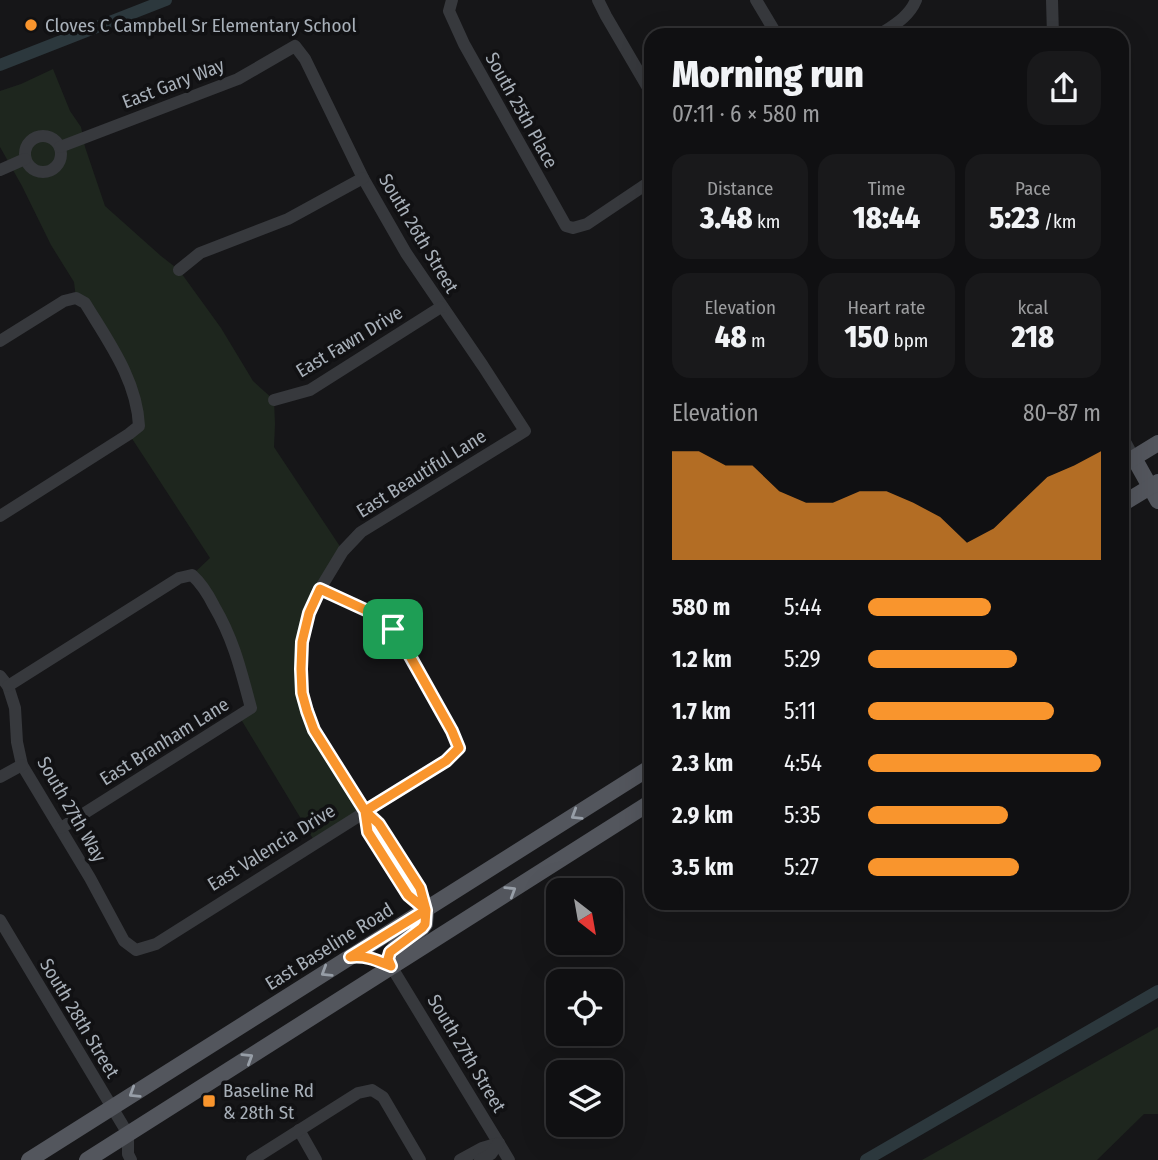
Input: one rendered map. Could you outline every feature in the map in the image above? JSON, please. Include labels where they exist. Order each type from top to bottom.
[{"type":"main road","points":[[1129,461],[1158,443]]},
{"type":"main road","points":[[1129,463],[1155,490],[1129,501]]},
{"type":"main road","name":"East Baseline Road","points":[[29,1160],[644,772]]},
{"type":"main road","points":[[634,778],[644,794]]},
{"type":"main road","points":[[87,1160],[644,807]]},
{"type":"main road","points":[[391,966],[388,959],[390,952],[422,928],[426,910],[446,917],[472,916]]},
{"type":"main road","points":[[350,957],[369,957],[391,966]]},
{"type":"street","points":[[598,0],[644,81]]},
{"type":"street","points":[[756,0],[774,28]]},
{"type":"street","points":[[1052,0],[1053,28]]},
{"type":"street","name":"South 25th Place","points":[[451,2],[449,11],[452,21],[566,226],[573,228],[587,224],[644,186]]},
{"type":"street","points":[[890,28],[914,5]]},
{"type":"street","name":"East Gary Way","points":[[60,147],[238,79],[295,46]]},
{"type":"street","name":"South 26th Street","points":[[295,46],[305,59],[363,178],[406,253],[525,431]]},
{"type":"street","points":[[38,136],[50,137],[60,147],[59,160],[53,169],[48,171],[37,171],[25,159],[25,148],[38,136]]},
{"type":"street","points":[[0,170],[25,159]]},
{"type":"street","points":[[179,270],[200,253],[288,219],[363,178]]},
{"type":"street","points":[[0,341],[64,301],[76,298],[85,303],[122,365],[138,413],[139,426],[129,435],[0,516]]},
{"type":"street","name":"East Fawn Drive","points":[[274,400],[310,390],[441,307]]},
{"type":"street","name":"East Beautiful Lane","points":[[320,589],[343,551],[361,532],[525,431]]},
{"type":"street","name":"East Branham Lane","points":[[4,681],[179,578],[192,575],[201,583],[227,627],[235,647],[251,708],[61,828]]},
{"type":"street","points":[[320,589],[309,613],[302,642],[302,693],[314,730],[365,811],[368,832],[408,895],[426,910]]},
{"type":"street","name":"East Valencia Drive","points":[[136,950],[156,944],[446,761],[459,748],[452,731],[393,629],[370,612],[320,589]]},
{"type":"street","name":"South 27th Way","points":[[4,681],[15,708],[17,742],[22,765],[61,828],[124,942],[136,950]]},
{"type":"street","points":[[0,777],[22,765]]},
{"type":"street","name":"South 28th Street","points":[[0,920],[128,1134]]},
{"type":"street","name":"South 27th Street","points":[[391,966],[509,1160]]},
{"type":"street","points":[[252,1160],[358,1093],[372,1090],[383,1097],[420,1160]]},
{"type":"street","points":[[299,1130],[316,1160]]},
{"type":"street","points":[[128,1134],[128,1154],[131,1160]]},
{"type":"street","points":[[460,1160],[482,1148],[499,1143]]},
{"type":"street","points":[[480,1160],[491,1154],[499,1143]]},
{"type":"shaded area","points":[[53,69],[70,111],[81,127],[105,206],[179,270],[221,328],[253,381],[274,400],[274,447],[343,551],[302,642],[307,711],[365,811],[315,842],[239,716],[251,708],[235,647],[192,575],[210,558],[129,434],[139,426],[123,365],[76,298],[74,282],[51,245],[0,147],[0,91]]},
{"type":"shaded area","points":[[1158,1027],[1158,1114],[1144,1114],[1097,1160],[922,1160]]},
{"type":"waterway","points":[[0,65],[166,0]]},
{"type":"waterway","points":[[866,1160],[1158,991]]},
{"type":"place","name":"Cloves C Campbell Sr Elementary School","points":[[31,25]]},
{"type":"place","name":"Baseline Rd & 28th St","points":[[209,1101]]},
{"type":"route","points":[[393,629],[370,612],[320,589],[309,613],[302,642],[301,669],[302,693],[314,730],[365,811],[368,832],[408,895],[426,910],[422,928],[390,952],[388,959],[391,966],[369,957],[350,957],[426,910],[420,888],[379,824],[365,811],[446,761],[459,748],[452,731],[393,629]]}]
